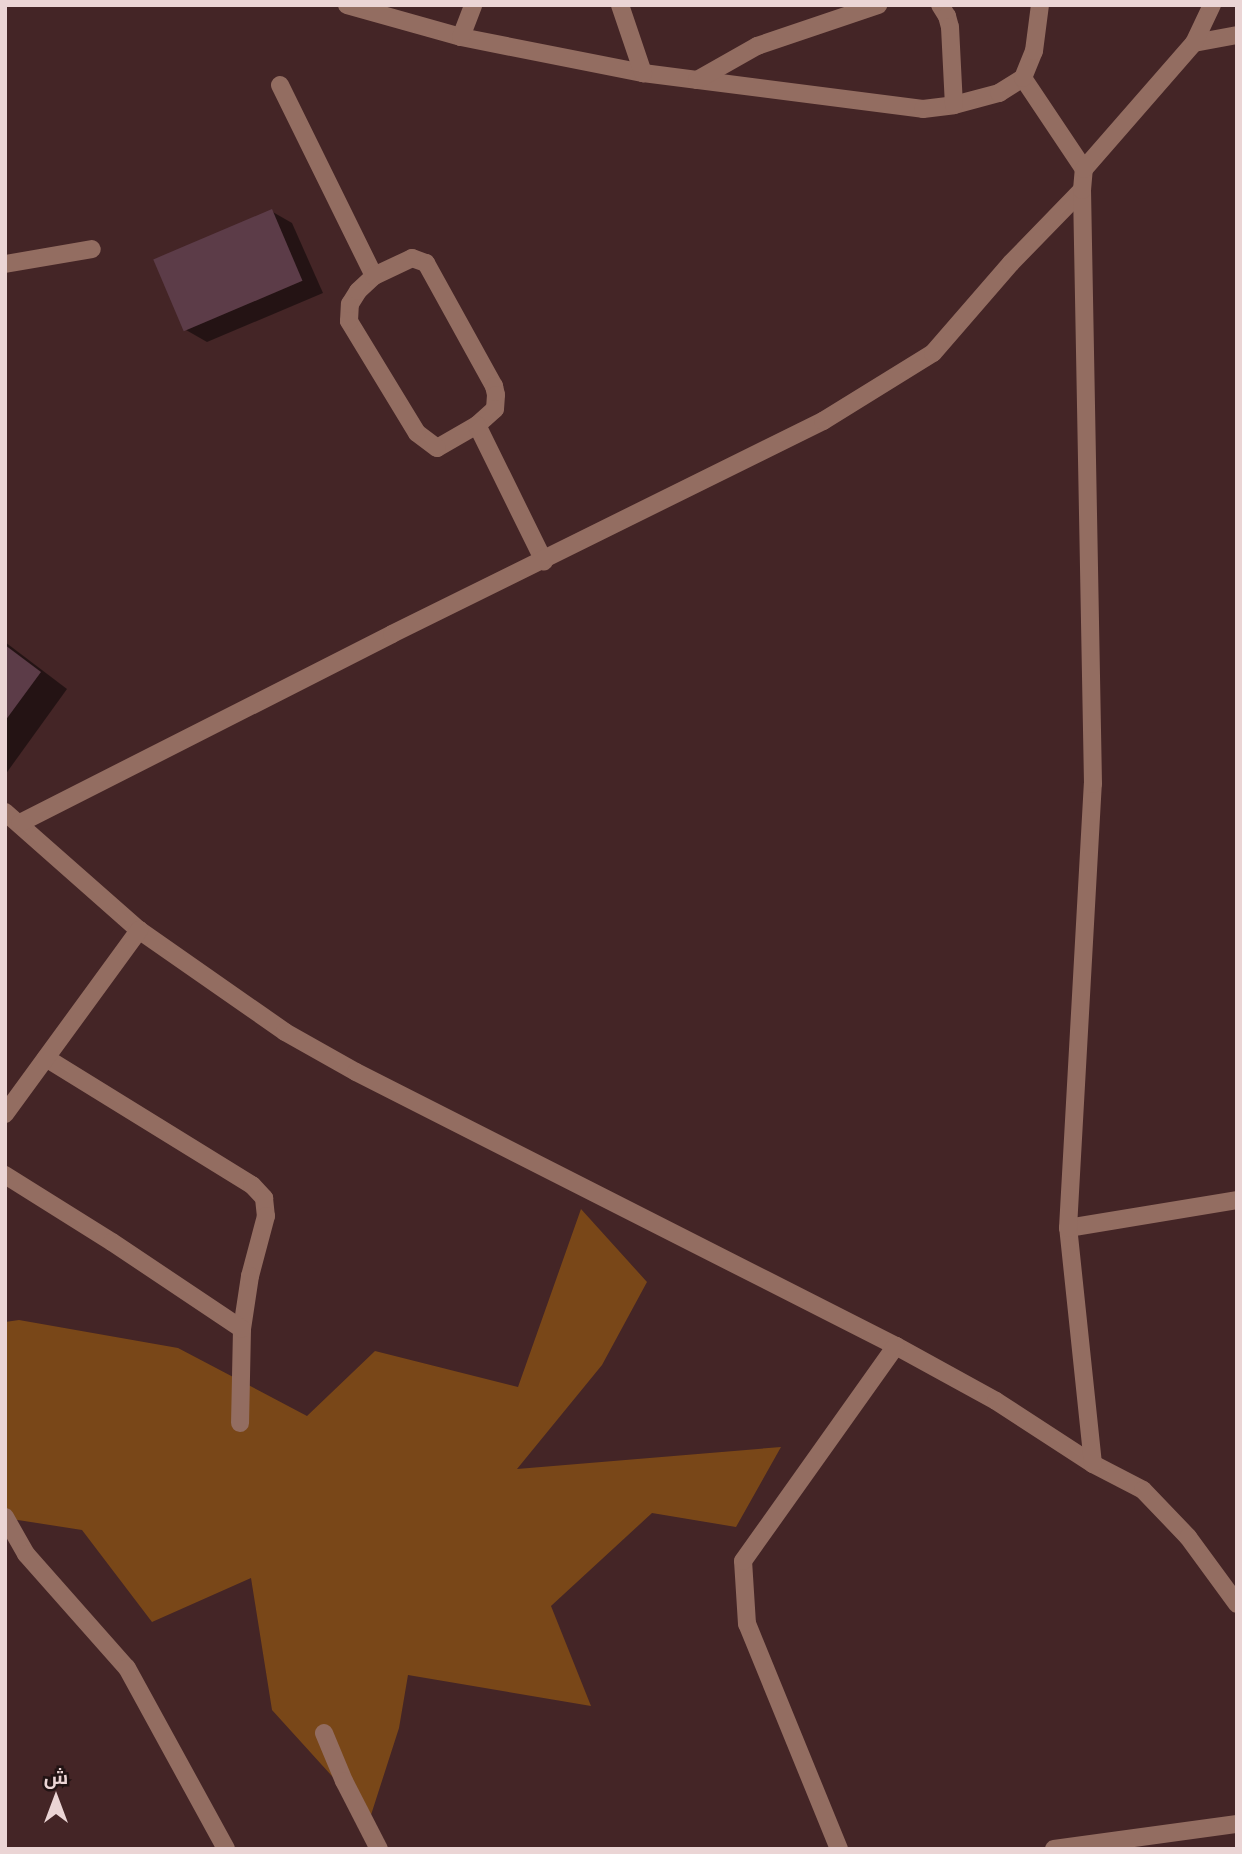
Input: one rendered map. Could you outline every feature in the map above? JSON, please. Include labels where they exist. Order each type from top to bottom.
[{"type":"street","points":[[346,5],[461,37],[643,73],[923,109],[954,106],[999,93],[1023,78],[1034,51],[1040,5]]},
{"type":"street","points":[[461,37],[473,5]]},
{"type":"street","points":[[620,5],[643,73]]},
{"type":"street","points":[[697,80],[757,46],[878,5]]},
{"type":"street","points":[[940,5],[950,27],[954,106]]},
{"type":"street","points":[[1093,1464],[1068,1228],[1093,784],[1082,190],[1084,169],[1194,43],[1212,5]]},
{"type":"street","points":[[1194,43],[1237,35]]},
{"type":"street","points":[[1023,78],[1084,169]]},
{"type":"street","points":[[280,85],[374,276]]},
{"type":"street","points":[[1082,190],[1011,264],[933,354],[823,422],[544,561],[13,817],[139,930],[285,1032],[344,1065],[896,1346],[996,1401],[1093,1464],[1143,1490],[1188,1537],[1237,1604]]},
{"type":"street","points":[[5,264],[92,249]]},
{"type":"street","points":[[412,258],[426,263],[494,386],[495,409],[477,425],[437,448],[417,433],[349,321],[350,304],[358,291],[374,276],[412,258]]},
{"type":"street","points":[[477,425],[544,561]]},
{"type":"street","points":[[5,1114],[139,930]]},
{"type":"street","points":[[46,1058],[252,1185],[264,1198],[266,1216],[250,1276],[242,1329],[240,1423]]},
{"type":"street","points":[[5,1175],[112,1242],[242,1329]]},
{"type":"street","points":[[1068,1228],[1237,1200]]},
{"type":"street","points":[[839,1849],[747,1624],[743,1600],[743,1561],[896,1346]]},
{"type":"street","points":[[5,1517],[26,1554],[127,1668],[226,1849]]},
{"type":"street","points":[[324,1733],[344,1782],[377,1848]]},
{"type":"street","points":[[1054,1849],[1237,1824]]},
{"type":"shaded area","points":[[581,1209],[647,1282],[602,1365],[517,1469],[781,1447],[736,1527],[652,1513],[551,1606],[591,1706],[408,1675],[399,1728],[370,1818],[272,1710],[251,1578],[152,1622],[82,1530],[5,1518],[5,1322],[19,1320],[178,1348],[307,1416],[375,1351],[518,1387]]},
{"type":"building","points":[[272,209],[302,281],[184,331],[153,259]]},
{"type":"building","points":[[5,645],[41,672],[5,721]]}]
